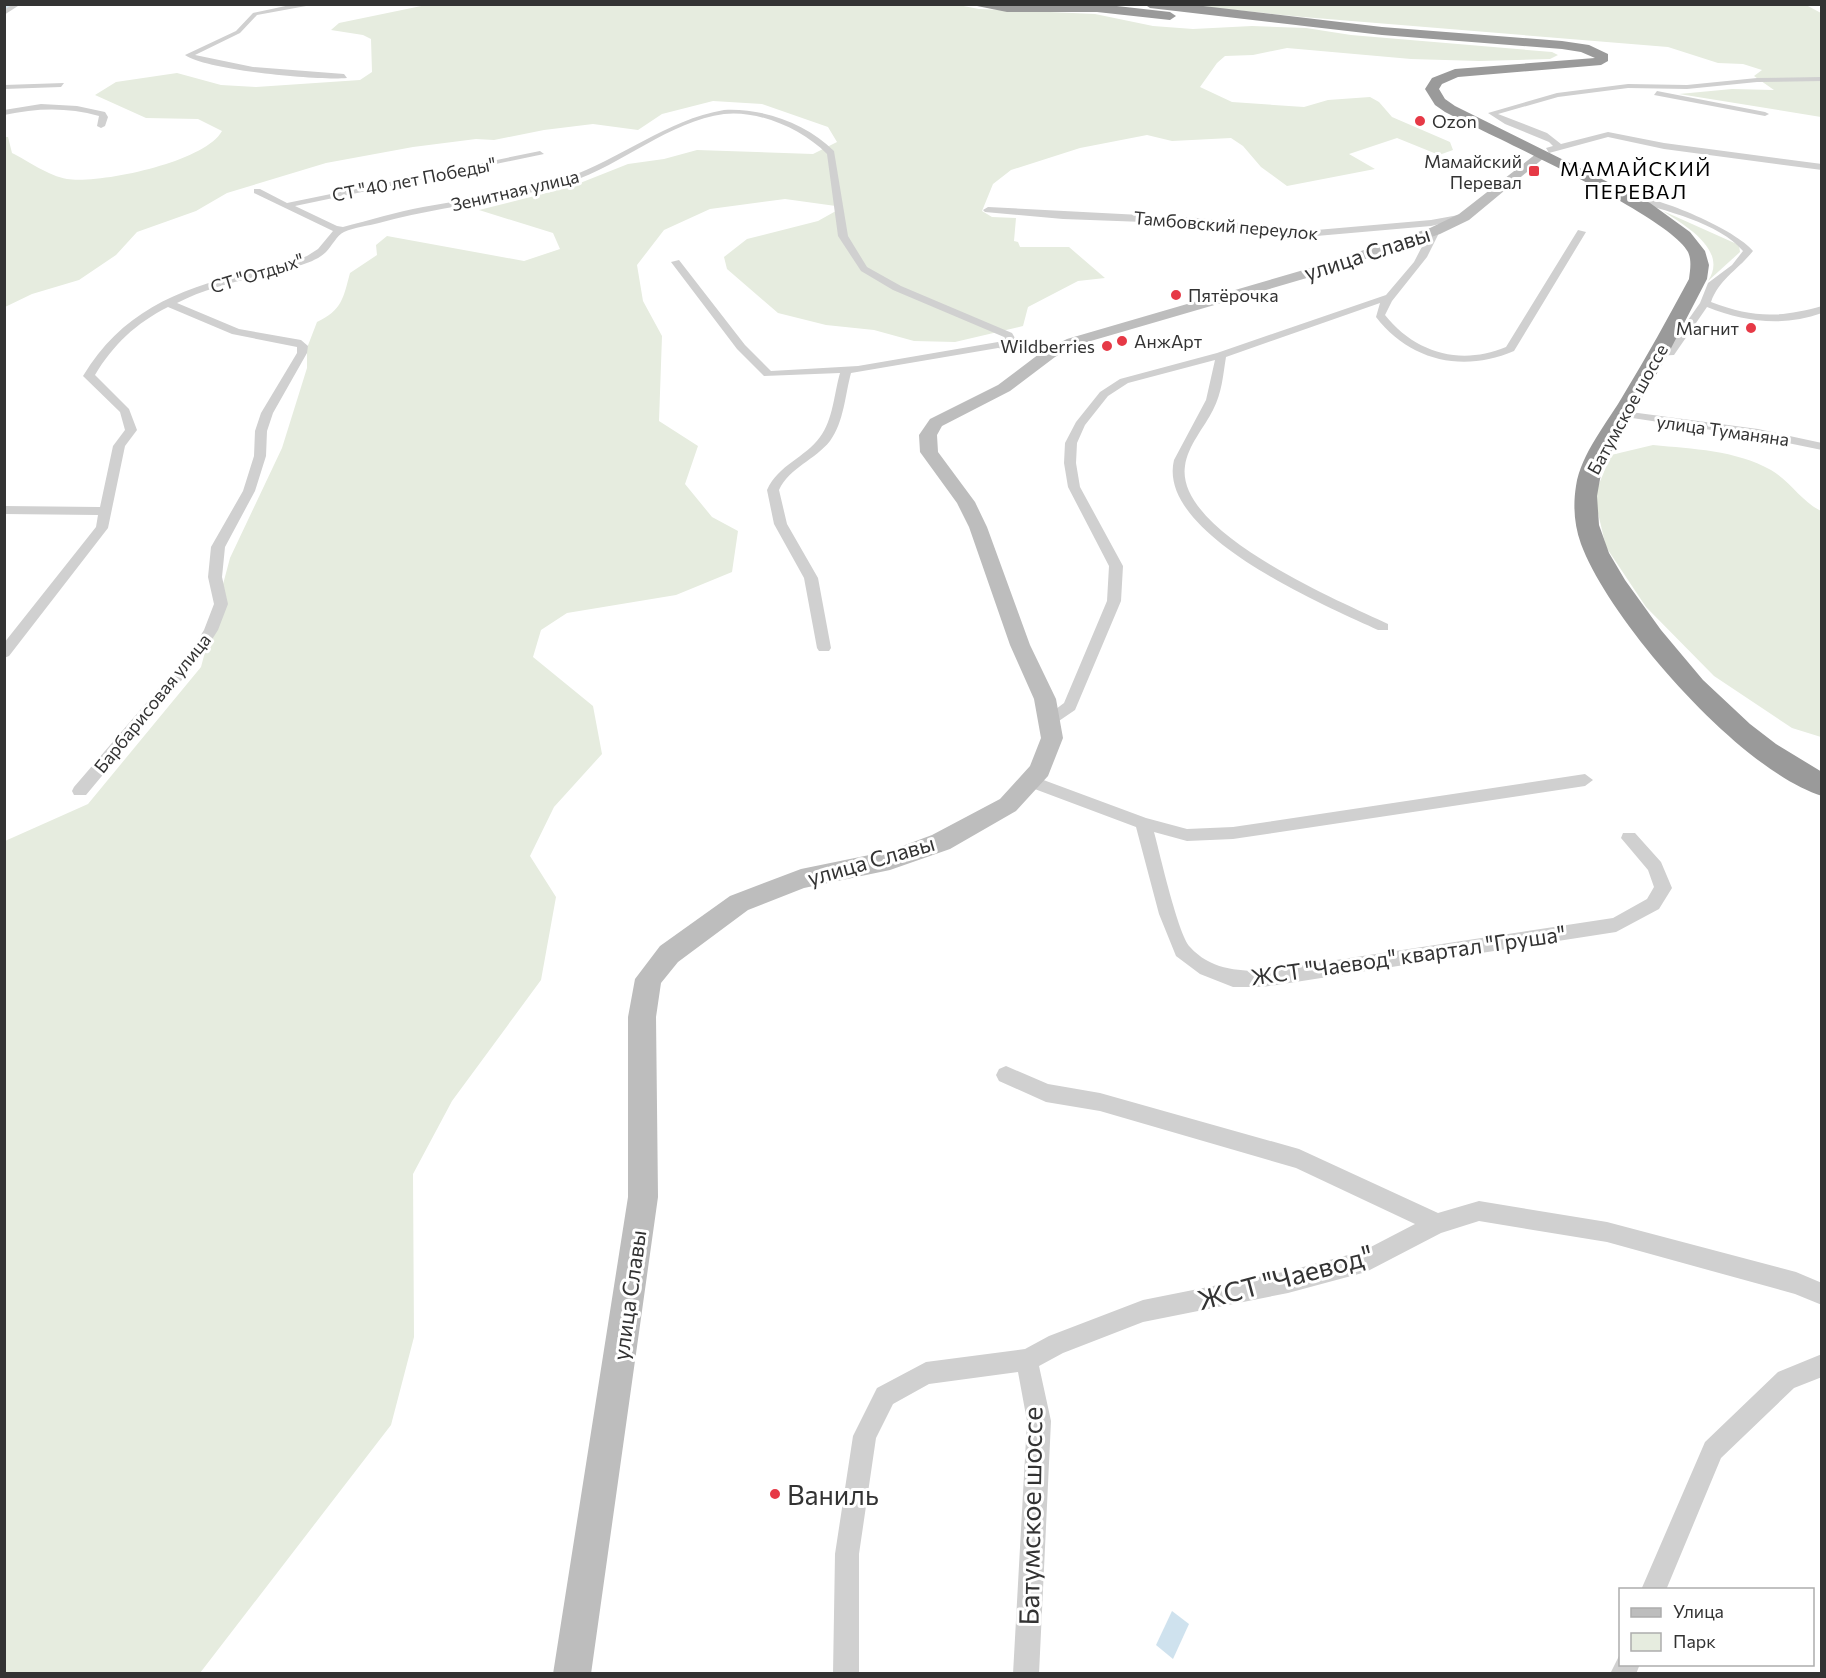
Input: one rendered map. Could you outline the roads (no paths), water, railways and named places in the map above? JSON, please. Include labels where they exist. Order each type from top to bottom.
[{"type":"highway","name":"Батумское шоссе","points":[[973,4],[1007,8],[1097,8],[1562,45],[1598,53],[1603,57],[1601,61],[1455,73],[1433,84],[1433,94],[1450,109],[1541,154],[1666,221],[1684,236],[1696,251],[1700,265],[1698,279],[1659,354],[1591,468],[1585,487],[1586,512],[1592,543],[1608,572],[1660,648],[1727,721],[1766,753],[1821,785]]},
{"type":"highway","name":"Батумское шоссе","points":[[1150,4],[1223,18]]},
{"type":"street","points":[[4,13],[18,4]]},
{"type":"street","points":[[314,4],[255,14],[238,32],[189,55],[200,60],[253,69],[344,76]]},
{"type":"street","points":[[1558,146],[1552,139],[1508,123],[1492,113],[1557,95],[1628,86],[1687,87],[1785,79],[1821,79]]},
{"type":"street","points":[[4,87],[61,85]]},
{"type":"street","points":[[1628,86],[1765,114]]},
{"type":"street","points":[[4,113],[49,104],[68,105],[102,114],[104,117],[101,126]]},
{"type":"street","name":"Зенитная улица","points":[[339,230],[412,212],[555,184],[628,155],[676,126],[702,115],[746,112],[809,134],[823,143],[831,153],[843,236],[852,254],[864,268],[897,288],[1008,335],[1014,346]]},
{"type":"street","points":[[1541,154],[1558,146],[1608,134],[1664,146],[1821,167]]},
{"type":"street","name":"СТ \"40 лет Победы\"","points":[[288,205],[540,154]]},
{"type":"street","name":"улица Славы","points":[[573,1674],[643,1197],[642,1017],[648,979],[669,954],[740,903],[801,879],[890,860],[941,842],[1008,806],[1040,770],[1052,738],[1045,699],[1020,645],[978,527],[966,502],[933,459],[927,440],[936,423],[1004,388],[1049,354],[1094,333],[1312,272],[1435,231],[1464,218],[1541,154]]},
{"type":"street","points":[[257,191],[339,230]]},
{"type":"street","points":[[1611,191],[1712,226],[1736,238],[1748,251],[1745,257],[1712,285],[1705,303],[1670,353],[1659,354]]},
{"type":"street","name":"Тамбовский переулок","points":[[988,210],[1063,216],[1198,221],[1305,234],[1464,218]]},
{"type":"street","name":"СТ \"Отдых\"","points":[[166,302],[246,275],[315,256],[339,230]]},
{"type":"street","points":[[1048,721],[1063,713],[1070,706],[1114,601],[1116,566],[1074,487],[1070,464],[1071,443],[1080,424],[1104,394],[1124,381],[1157,370],[1221,355],[1385,298],[1404,281],[1429,246],[1435,231]]},
{"type":"street","points":[[1385,298],[1380,315],[1382,320],[1404,341],[1425,352],[1480,361],[1497,356],[1509,349],[1581,232]]},
{"type":"street","points":[[676,262],[741,347],[768,374],[846,371],[978,347],[1014,346],[1049,354]]},
{"type":"street","points":[[4,653],[102,528],[119,446],[131,430],[125,411],[89,375],[98,355],[136,322],[166,302]]},
{"type":"street","name":"Барбарисовая улица","points":[[80,791],[196,654],[211,630],[221,604],[215,577],[218,548],[249,491],[260,456],[261,431],[267,413],[302,354],[303,346],[297,342],[236,332],[166,302]]},
{"type":"street","points":[[1705,303],[1733,315],[1753,319],[1792,318],[1821,309]]},
{"type":"street","points":[[1221,355],[1213,399],[1180,456],[1178,473],[1182,492],[1196,515],[1227,543],[1291,582],[1383,627]]},
{"type":"street","points":[[824,648],[808,570],[782,530],[776,514],[773,490],[793,465],[827,435],[846,371]]},
{"type":"street","name":"улица Туманяна","points":[[1623,414],[1758,433],[1821,447]]},
{"type":"street","points":[[4,510],[107,511]]},
{"type":"street","points":[[1030,781],[1143,824],[1186,835],[1233,833],[1585,780]]},
{"type":"street","name":"ЖСТ \"Чаевод\" квартал \"Груша\"","points":[[1143,824],[1168,914],[1182,951],[1206,969],[1233,979],[1263,979],[1616,925],[1653,904],[1663,888],[1655,867],[1629,838]]},
{"type":"street","points":[[1006,1075],[1046,1093],[1100,1102],[1299,1159],[1437,1224]]},
{"type":"street","name":"ЖСТ \"Чаевод\"","points":[[1028,1360],[1084,1332],[1143,1311],[1287,1282],[1366,1261],[1437,1224],[1479,1210],[1607,1232],[1796,1283],[1821,1294]]},
{"type":"street","points":[[846,1674],[847,1554],[865,1436],[885,1396],[927,1373],[1028,1360]]},
{"type":"street","name":"Батумское шоссе","points":[[1026,1674],[1038,1421],[1028,1360]]},
{"type":"street","points":[[1654,1588],[1713,1450],[1786,1380],[1821,1365]]},
{"type":"water","points":[[1172,1611],[1189,1624],[1173,1659],[1156,1645]]},
{"type":"waterway","points":[[4,9],[11,4]]},
{"type":"place","name":"Ozon","points":[[1420,121]]},
{"type":"place","name":"Мамайский Перевал","points":[[1534,171]]},
{"type":"place","name":"Пятёрочка","points":[[1176,295]]},
{"type":"place","name":"Магнит","points":[[1751,328]]},
{"type":"place","name":"АнжАрт","points":[[1122,341]]},
{"type":"place","name":"Wildberries","points":[[1107,346]]},
{"type":"place","name":"Ваниль","points":[[775,1494]]},
{"type":"district","name":"МАМАЙСКИЙ ПЕРЕВАЛ","points":[[1636,180]]}]
